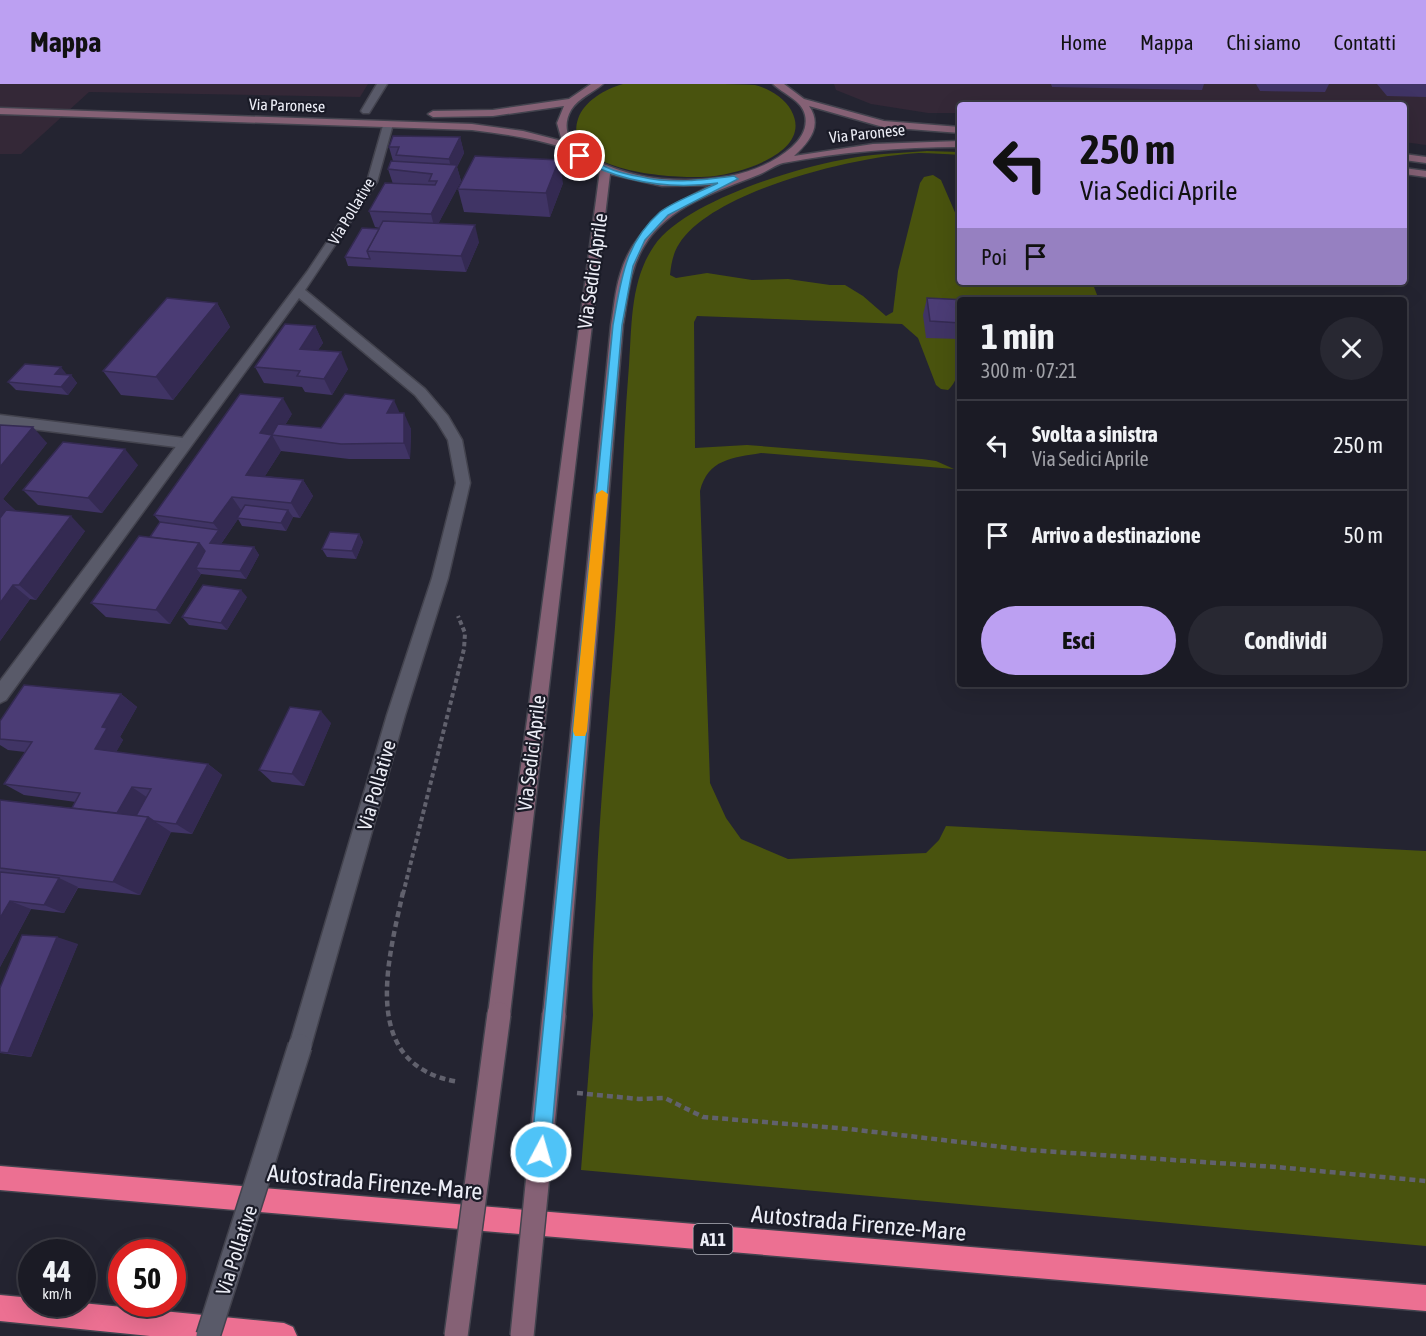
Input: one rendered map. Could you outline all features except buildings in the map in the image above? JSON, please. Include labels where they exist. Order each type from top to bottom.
[{"type":"highway","name":"Autostrada Firenze-Mare","points":[[0,1178],[1426,1298]]},
{"type":"highway","points":[[0,1308],[284,1336]]},
{"type":"main road","points":[[571,147],[565,137],[562,119],[572,102],[598,84]]},
{"type":"main road","points":[[778,84],[802,101]]},
{"type":"main road","name":"Via Paronese","points":[[802,101],[884,124],[957,130]]},
{"type":"main road","name":"Via Sedici Aprile","points":[[522,1336],[617,325],[628,266],[641,239],[665,213],[734,179],[779,163],[799,149],[807,139],[811,120],[802,101]]},
{"type":"main road","points":[[422,113],[493,113],[572,102]]},
{"type":"main road","name":"Via Paronese","points":[[0,111],[498,129],[571,147]]},
{"type":"main road","name":"Via Paronese","points":[[354,111],[377,112]]},
{"type":"main road","name":"Via Paronese","points":[[779,163],[845,149],[879,145],[957,144]]},
{"type":"main road","name":"Via Sedici Aprile","points":[[571,147],[580,156],[605,170],[641,180],[703,183],[734,179]]},
{"type":"main road","points":[[1407,158],[1426,160]]},
{"type":"main road","name":"Via Sedici Aprile","points":[[456,1336],[499,1014],[605,170]]},
{"type":"main road","points":[[1407,171],[1426,174]]},
{"type":"street","points":[[366,111],[382,84]]},
{"type":"street","name":"Via Pollative","points":[[0,695],[184,442],[298,291],[365,194],[372,182],[388,124]]},
{"type":"street","name":"Via Pollative","points":[[208,1336],[300,1046],[396,715],[440,578],[463,483],[455,440],[443,418],[420,392],[354,335],[298,291]]},
{"type":"street","points":[[0,420],[184,442]]},
{"type":"path","points":[[440,578],[465,633],[464,648],[410,862],[388,964],[386,999],[390,1026],[415,1063],[425,1072],[446,1081],[469,1083]]},
{"type":"path","points":[[571,1093],[639,1099],[666,1098],[703,1117],[849,1129],[1028,1150],[1276,1167],[1426,1181]]},
{"type":"shaded area","points":[[0,84],[368,84],[360,97],[89,92],[21,154],[0,154]]},
{"type":"shaded area","points":[[834,84],[1426,84],[1426,145],[1407,142],[1407,102],[957,102],[957,113],[928,113],[871,104],[836,90]]},
{"type":"green space","points":[[623,84],[760,86],[776,94],[791,110],[796,124],[793,137],[785,148],[772,157],[728,174],[678,177],[628,170],[605,162],[587,152],[577,137],[578,119],[590,101],[609,89]]},
{"type":"green space","points":[[927,151],[957,152],[957,155],[919,153],[860,161],[788,179],[754,192],[722,207],[697,225],[679,244],[670,275],[676,278],[707,273],[752,280],[788,279],[845,285],[863,296],[886,316],[893,312],[898,271],[920,183],[924,177],[933,175],[941,180],[957,217],[957,285],[1094,285],[1098,297],[957,297],[957,376],[948,390],[936,385],[918,338],[902,324],[697,316],[694,322],[695,448],[747,445],[922,459],[936,461],[954,469],[761,453],[731,459],[715,466],[709,472],[700,491],[710,783],[726,818],[741,839],[788,859],[926,853],[939,840],[946,826],[1426,851],[1426,1246],[581,1170],[593,1015],[598,857],[618,580],[627,392],[632,319],[640,274],[654,246],[668,230],[713,202],[795,171],[873,155]]},
{"type":"slow traffic","points":[[580,731],[602,494]]},
{"type":"route","points":[[541,1152],[617,325],[628,266],[641,239],[665,213],[734,179],[703,183],[641,180],[605,170],[580,156]]}]
